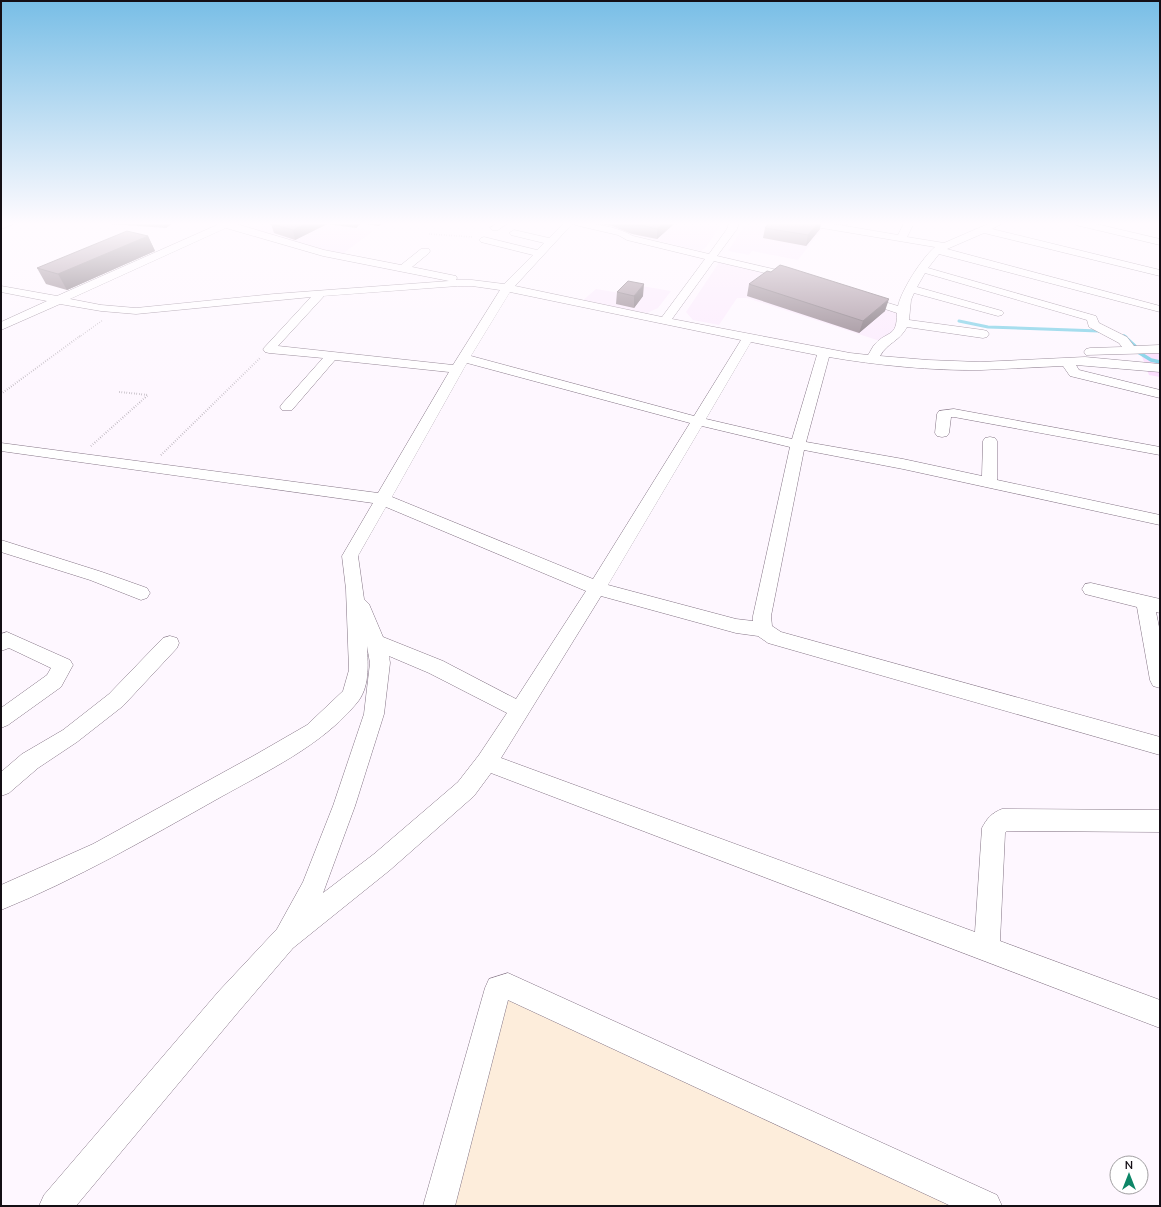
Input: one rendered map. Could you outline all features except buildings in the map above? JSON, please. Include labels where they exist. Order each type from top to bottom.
[{"type":"street","points":[[1,326],[104,279]]},
{"type":"street","points":[[463,279],[472,283]]},
{"type":"street","points":[[1,898],[101,852],[263,762],[314,731],[350,698],[356,684],[359,670],[354,589],[350,556],[506,288],[515,279]]},
{"type":"street","points":[[665,320],[695,279]]},
{"type":"street","points":[[872,359],[880,346],[897,335],[903,317],[905,300],[916,279]]},
{"type":"street","points":[[957,279],[1092,318],[1093,325],[1123,340],[1130,349]]},
{"type":"street","points":[[983,287],[991,279]]},
{"type":"street","points":[[1049,279],[1160,309]]},
{"type":"street","points":[[1,289],[116,310],[136,311],[321,293],[472,283],[506,288],[824,353],[928,364],[980,366],[1070,366],[1160,380]]},
{"type":"street","points":[[911,289],[998,313]]},
{"type":"street","points":[[269,349],[321,293]]},
{"type":"street","points":[[857,297],[903,317],[983,334]]},
{"type":"street","points":[[55,1206],[229,1001],[284,939],[382,862],[466,789],[487,762],[597,588],[748,338]]},
{"type":"street","points":[[269,349],[332,356],[461,364],[798,445],[904,464],[1160,520]]},
{"type":"street","points":[[1085,361],[1078,354],[1130,349],[1160,349]]},
{"type":"street","points":[[763,629],[762,616],[798,445],[824,353]]},
{"type":"street","points":[[287,407],[332,356]]},
{"type":"street","points":[[1070,366],[1085,361],[1160,368]]},
{"type":"street","points":[[927,380],[928,364]]},
{"type":"street","points":[[1070,366],[1075,373],[1160,394]]},
{"type":"street","points":[[942,433],[944,414],[954,412],[1160,451]]},
{"type":"street","points":[[989,483],[990,441]]},
{"type":"street","points":[[1,447],[382,499],[597,588],[736,626],[763,629],[775,638],[1160,746]]},
{"type":"street","points":[[1,546],[96,576],[141,593]]},
{"type":"street","points":[[284,939],[312,890],[344,806],[374,714],[380,663],[378,649],[354,589]]},
{"type":"street","points":[[1091,589],[1153,604],[1160,680]]},
{"type":"street","points":[[1,644],[7,639],[64,666],[54,681],[1,719]]},
{"type":"street","points":[[375,642],[436,667],[519,710]]},
{"type":"street","points":[[1,786],[30,761],[70,736],[116,700],[170,643]]},
{"type":"street","points":[[487,762],[1160,1014]]},
{"type":"street","points":[[987,950],[994,828],[1002,820],[1160,821]]},
{"type":"street","points":[[438,1206],[498,988],[508,986],[986,1206]]},
{"type":"path","points":[[1,394],[116,310]]},
{"type":"path","points":[[147,468],[269,349]]},
{"type":"path","points":[[78,458],[148,395],[119,392]]},
{"type":"shaded area","points":[[708,279],[791,279],[898,313],[900,322],[893,334],[880,341],[747,298],[737,298],[719,325],[693,320],[686,312]]},
{"type":"shaded area","points":[[636,285],[671,291],[658,308],[647,313],[581,302],[596,289],[626,294]]},
{"type":"shaded area","points":[[1139,349],[1160,349],[1160,377],[1149,375]]},
{"type":"shaded area","points":[[504,996],[959,1206],[448,1206]]},
{"type":"waterway","points":[[959,321],[988,327],[1099,331]]},
{"type":"waterway","points":[[1126,337],[1124,336],[1135,346]]},
{"type":"waterway","points":[[1138,352],[1151,360],[1160,362]]}]
